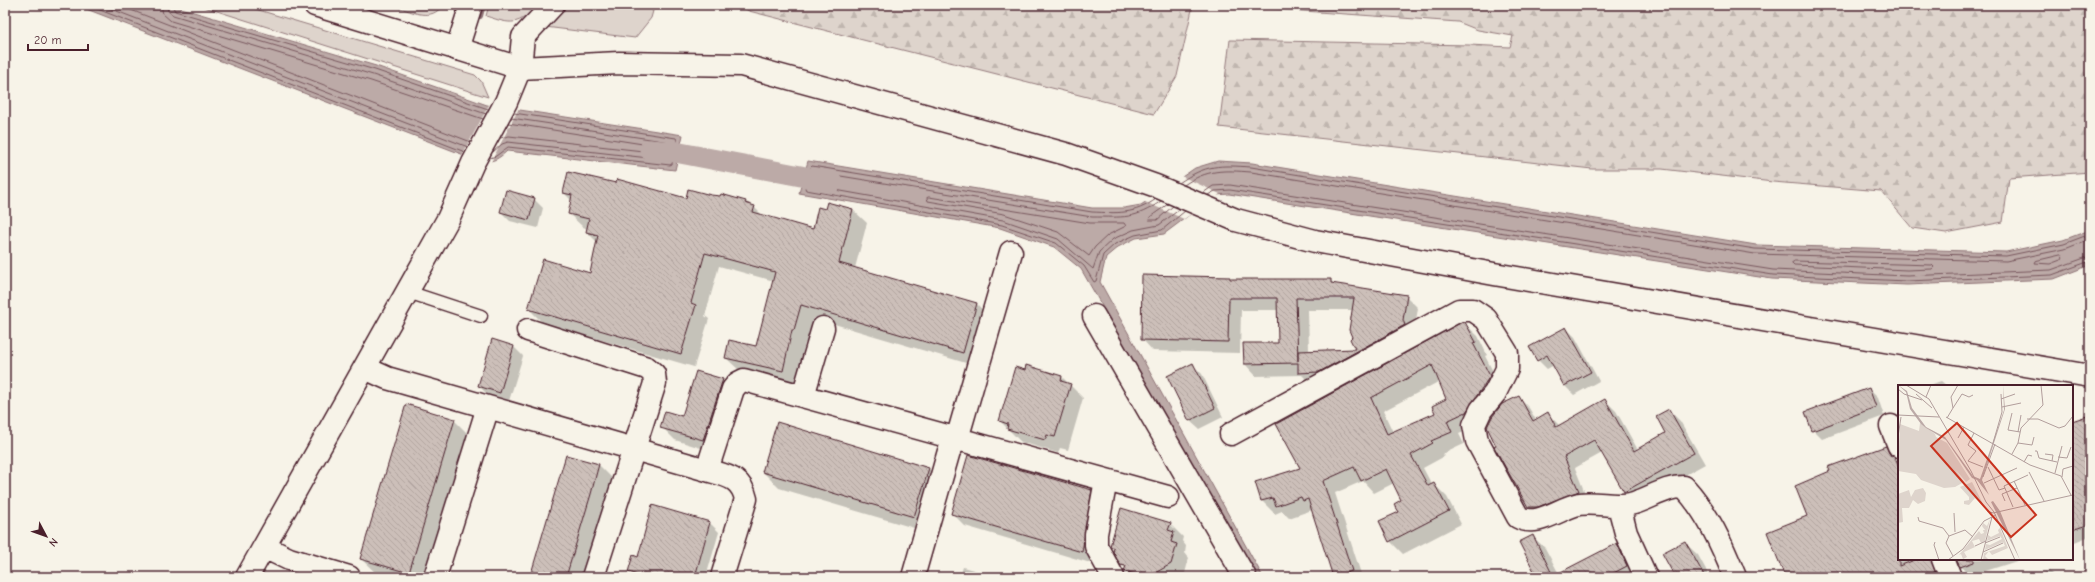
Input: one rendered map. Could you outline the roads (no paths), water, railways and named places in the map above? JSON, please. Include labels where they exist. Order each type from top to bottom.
[{"type":"street","points":[[315,5],[520,68],[619,63],[741,65],[1030,144],[1112,170],[1156,186],[1236,220],[1315,241],[1494,274],[2090,376]]},
{"type":"street","points":[[457,48],[471,5]]},
{"type":"street","points":[[247,577],[448,219],[473,163],[506,102],[520,68],[523,37],[553,5]]},
{"type":"street","points":[[913,577],[949,451],[957,439],[1011,252]]},
{"type":"street","points":[[1231,434],[1459,310],[1473,310],[1486,319],[1507,353],[1507,369],[1495,393],[1481,410],[1474,425],[1476,436],[1518,517],[1524,521],[1534,520],[1578,504],[1619,506],[1634,504],[1672,487],[1684,487],[1697,501],[1720,542],[1735,577]]},
{"type":"street","points":[[1094,316],[1245,577]]},
{"type":"street","points":[[803,396],[823,328]]},
{"type":"street","points":[[528,330],[648,368],[654,374],[655,383],[593,577]]},
{"type":"street","points":[[365,368],[387,378],[728,476],[737,481],[743,488],[746,500],[722,577]]},
{"type":"street","points":[[707,470],[733,389],[738,383],[744,380],[1168,498]]},
{"type":"street","points":[[434,577],[488,407]]},
{"type":"street","points":[[1891,426],[1898,444]]},
{"type":"street","points":[[1106,480],[1096,534],[1096,546],[1113,577]]},
{"type":"street","points":[[1619,506],[1626,533],[1646,577]]},
{"type":"street","points":[[264,547],[289,559],[349,577]]},
{"type":"street","points":[[1943,560],[1950,577]]},
{"type":"lane","points":[[408,292],[481,316]]},
{"type":"water","points":[[76,5],[170,5],[376,66],[487,105],[683,135],[675,170],[507,151],[491,161],[482,161]]},
{"type":"water","points":[[808,161],[1092,208],[1124,208],[1141,205],[1195,168],[1218,161],[1252,163],[1756,245],[2006,252],[2063,240],[2090,230],[2090,265],[2054,279],[1907,285],[1772,279],[1229,194],[1216,195],[1164,234],[1136,238],[1118,247],[1106,257],[1100,282],[1263,577],[1256,577],[1081,269],[1054,247],[1000,228],[799,193]]},
{"type":"waterway","points":[[480,16],[483,5]]},
{"type":"waterway","points":[[650,150],[675,152],[832,182]]}]
